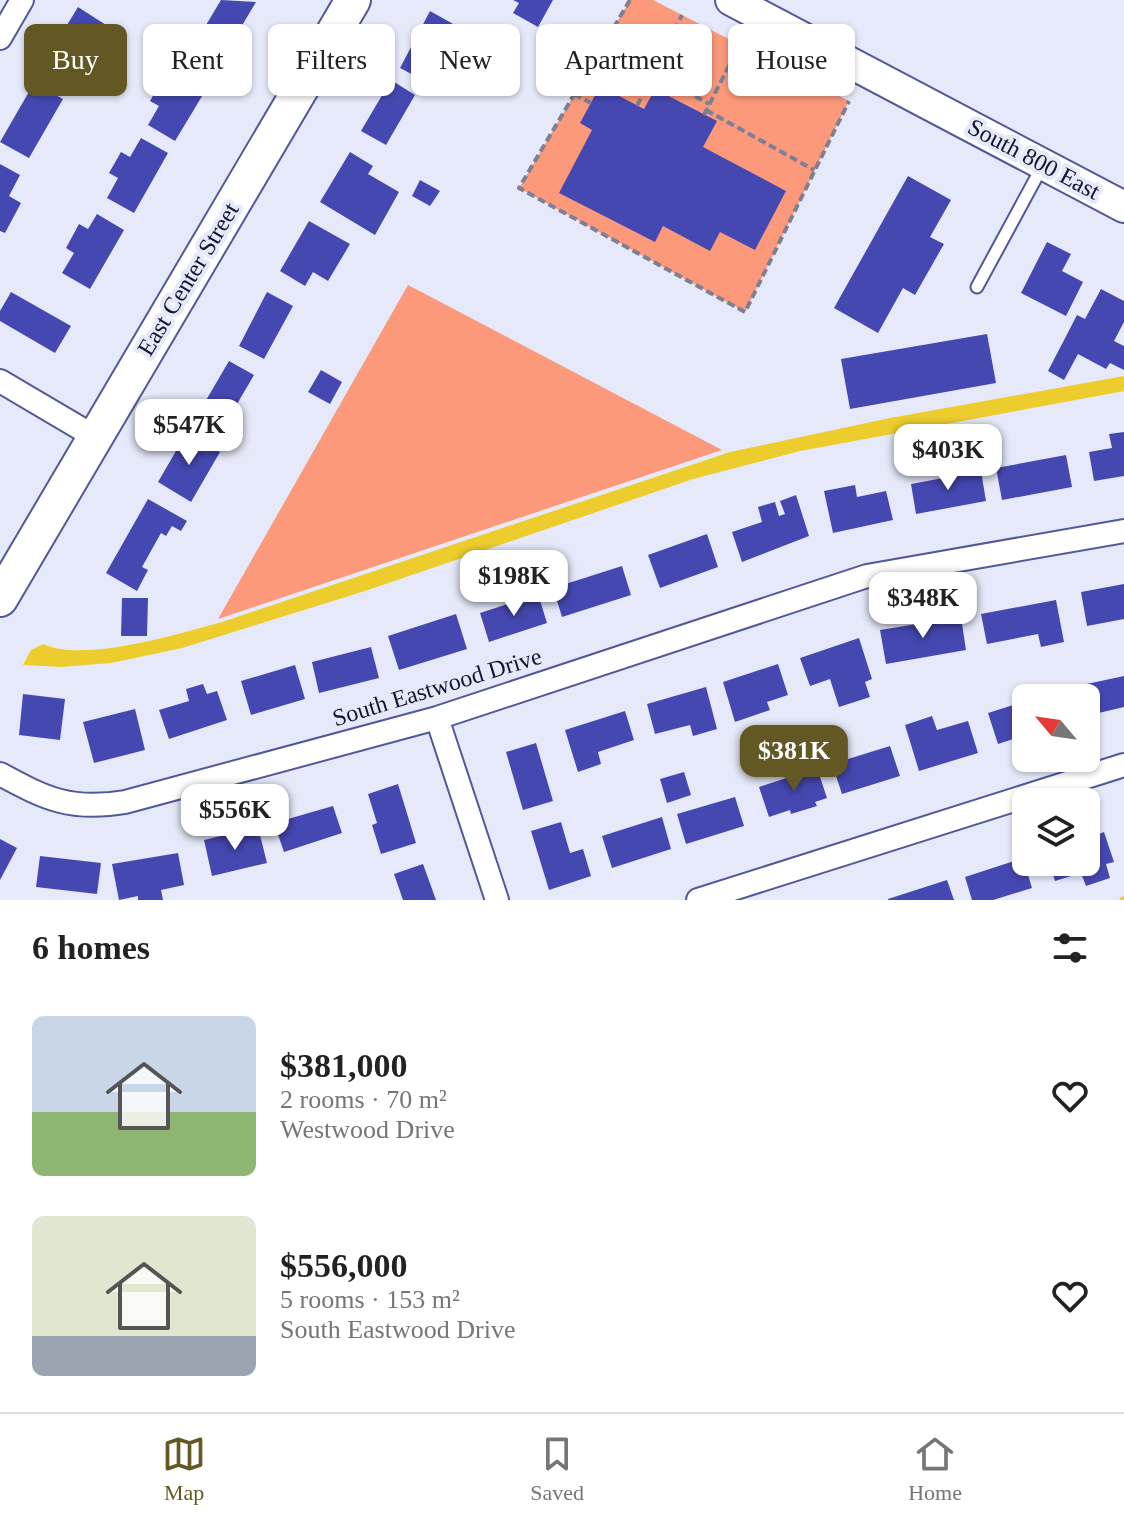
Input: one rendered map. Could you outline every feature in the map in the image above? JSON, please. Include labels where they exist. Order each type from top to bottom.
[{"type":"main road","name":"East Center Street","points":[[0,599],[353,0]]},
{"type":"main road","name":"South 800 East","points":[[731,0],[1124,207]]},
{"type":"street","points":[[0,38],[22,0]]},
{"type":"street","points":[[0,381],[95,437]]},
{"type":"street","name":"South Eastwood Drive","points":[[0,774],[45,798],[71,805],[98,806],[437,718],[867,576],[1124,531]]},
{"type":"street","points":[[437,718],[497,900]]},
{"type":"street","points":[[698,900],[1124,765]]},
{"type":"lane","points":[[977,287],[1044,164]]},
{"type":"path","points":[[616,24],[630,0]]},
{"type":"path","points":[[678,24],[682,15]]},
{"type":"path","points":[[728,67],[705,112],[814,170]]},
{"type":"path","points":[[573,96],[519,188],[745,312],[849,101]]},
{"type":"path","points":[[578,96],[591,103]]},
{"type":"path","points":[[637,106],[642,96]]},
{"type":"path","points":[[695,96],[709,104]]},
{"type":"shaded area","points":[[630,0],[653,0],[700,24],[616,24]]},
{"type":"shaded area","points":[[712,30],[728,39],[728,96],[839,96],[849,101],[745,312],[519,188],[573,96],[712,96]]},
{"type":"shaded area","points":[[408,285],[722,450],[218,619]]},
{"type":"shaded area","points":[[1124,376],[1124,391],[800,451],[693,479],[365,591],[182,648],[111,663],[61,667],[23,665],[31,650],[43,644],[61,649],[106,649],[222,622],[730,452],[890,418]]},
{"type":"building","points":[[221,0],[256,2],[243,24],[207,24]]},
{"type":"building","points":[[513,0],[553,0],[536,26],[513,13],[519,3]]},
{"type":"building","points":[[78,7],[104,24],[68,24]]},
{"type":"building","points":[[430,11],[453,24],[423,24]]},
{"type":"building","points":[[411,47],[411,74],[400,68]]},
{"type":"building","points":[[395,82],[414,96],[386,145],[361,131],[382,96],[395,96]]},
{"type":"building","points":[[27,96],[58,96],[63,99],[29,158],[0,142]]},
{"type":"building","points":[[153,96],[202,96],[175,141],[148,125],[159,106],[150,101]]},
{"type":"building","points":[[595,96],[619,96],[644,109],[651,96],[669,96],[717,121],[703,147],[786,191],[755,250],[720,232],[710,251],[663,226],[655,242],[559,193],[592,130],[580,123]]},
{"type":"building","points":[[141,138],[168,153],[134,213],[107,198],[118,178],[109,173],[121,152],[130,157]]},
{"type":"building","points":[[350,152],[373,166],[368,174],[399,192],[375,235],[320,202]]},
{"type":"building","points":[[0,164],[20,175],[9,196],[21,203],[5,233],[0,231]]},
{"type":"building","points":[[908,176],[951,200],[930,237],[944,244],[915,295],[903,288],[878,333],[834,308]]},
{"type":"building","points":[[420,180],[440,191],[430,206],[412,196]]},
{"type":"building","points":[[97,214],[124,230],[90,289],[62,273],[74,253],[66,248],[79,224],[88,229]]},
{"type":"building","points":[[309,221],[350,244],[328,281],[313,272],[305,286],[280,271]]},
{"type":"building","points":[[1047,242],[1071,254],[1062,271],[1083,282],[1066,316],[1021,293]]},
{"type":"building","points":[[1101,289],[1124,301],[1124,322],[1114,341],[1124,346],[1124,370],[1110,363],[1106,369],[1078,354],[1064,380],[1048,371],[1077,315],[1085,319]]},
{"type":"building","points":[[11,292],[71,326],[55,353],[0,321],[0,311]]},
{"type":"building","points":[[267,292],[293,306],[264,359],[239,346]]},
{"type":"building","points":[[987,334],[996,383],[850,409],[841,359]]},
{"type":"building","points":[[229,361],[254,375],[223,428],[198,414]]},
{"type":"building","points":[[321,370],[342,382],[330,404],[308,392]]},
{"type":"building","points":[[187,432],[220,452],[191,502],[158,482]]},
{"type":"building","points":[[1124,432],[1124,476],[1094,481],[1089,452],[1112,448],[1109,434]]},
{"type":"building","points":[[1066,455],[1072,487],[1002,500],[996,468]]},
{"type":"building","points":[[981,471],[986,501],[916,514],[911,484]]},
{"type":"building","points":[[855,485],[857,497],[886,491],[893,520],[833,533],[824,491]]},
{"type":"building","points":[[796,495],[809,536],[742,562],[732,532],[762,522],[758,507],[775,502],[779,516],[785,514],[780,501]]},
{"type":"building","points":[[148,499],[187,521],[181,531],[172,526],[166,536],[161,533],[142,567],[148,570],[137,591],[106,573]]},
{"type":"building","points":[[707,534],[718,567],[660,588],[648,555]]},
{"type":"building","points":[[622,566],[631,595],[562,617],[553,588]]},
{"type":"building","points":[[1124,584],[1124,619],[1087,626],[1081,592]]},
{"type":"building","points":[[538,594],[547,623],[489,642],[480,613]]},
{"type":"building","points":[[122,598],[148,598],[147,636],[121,636]]},
{"type":"building","points":[[1056,600],[1064,642],[1041,647],[1038,634],[987,644],[981,614]]},
{"type":"building","points":[[456,614],[467,649],[399,670],[388,636]]},
{"type":"building","points":[[961,617],[966,650],[886,664],[880,630]]},
{"type":"building","points":[[859,638],[872,679],[865,682],[870,697],[839,707],[830,679],[810,686],[800,658]]},
{"type":"building","points":[[371,647],[379,678],[319,693],[312,662]]},
{"type":"building","points":[[778,664],[788,695],[767,702],[770,710],[735,722],[723,682]]},
{"type":"building","points":[[295,665],[305,699],[251,715],[241,681]]},
{"type":"building","points":[[1124,676],[1124,707],[1100,713],[1100,684],[1087,684]]},
{"type":"building","points":[[203,684],[207,694],[217,691],[227,720],[169,739],[159,710],[189,701],[186,689]]},
{"type":"building","points":[[706,687],[717,729],[693,736],[690,725],[655,734],[647,704]]},
{"type":"building","points":[[23,694],[65,699],[60,740],[19,735]]},
{"type":"building","points":[[1012,705],[1012,740],[998,744],[988,713]]},
{"type":"building","points":[[135,709],[145,750],[94,763],[83,722]]},
{"type":"building","points":[[625,711],[634,740],[598,752],[601,764],[578,772],[565,730]]},
{"type":"building","points":[[932,716],[937,730],[968,721],[978,753],[919,771],[905,725]]},
{"type":"building","points":[[536,743],[553,801],[523,810],[506,752]]},
{"type":"building","points":[[890,746],[900,776],[842,794],[832,764]]},
{"type":"building","points":[[817,768],[827,798],[815,802],[817,806],[769,817],[759,787]]},
{"type":"building","points":[[684,772],[691,795],[667,803],[660,779]]},
{"type":"building","points":[[398,784],[416,843],[381,854],[372,825],[377,823],[368,794]]},
{"type":"building","points":[[735,797],[744,826],[686,844],[677,814]]},
{"type":"building","points":[[333,806],[342,833],[284,852],[274,823]]},
{"type":"building","points":[[662,817],[671,849],[612,868],[602,836]]},
{"type":"building","points":[[561,822],[570,853],[583,849],[591,876],[549,890],[531,831]]},
{"type":"building","points":[[258,827],[267,863],[212,876],[204,840]]},
{"type":"building","points":[[1104,832],[1114,862],[1106,864],[1110,878],[1086,886],[1082,876],[1100,876],[1100,834]]},
{"type":"building","points":[[0,839],[17,848],[0,880]]},
{"type":"building","points":[[178,853],[184,885],[161,890],[163,900],[138,900],[138,896],[119,900],[112,864]]},
{"type":"building","points":[[40,856],[101,863],[97,894],[36,887]]},
{"type":"building","points":[[1012,862],[1012,876],[1028,876],[1032,888],[993,900],[972,900],[965,877]]},
{"type":"building","points":[[423,864],[436,900],[403,900],[394,874]]},
{"type":"building","points":[[1053,876],[1071,876],[1055,881]]},
{"type":"building","points":[[947,880],[954,900],[888,900],[888,899]]}]
